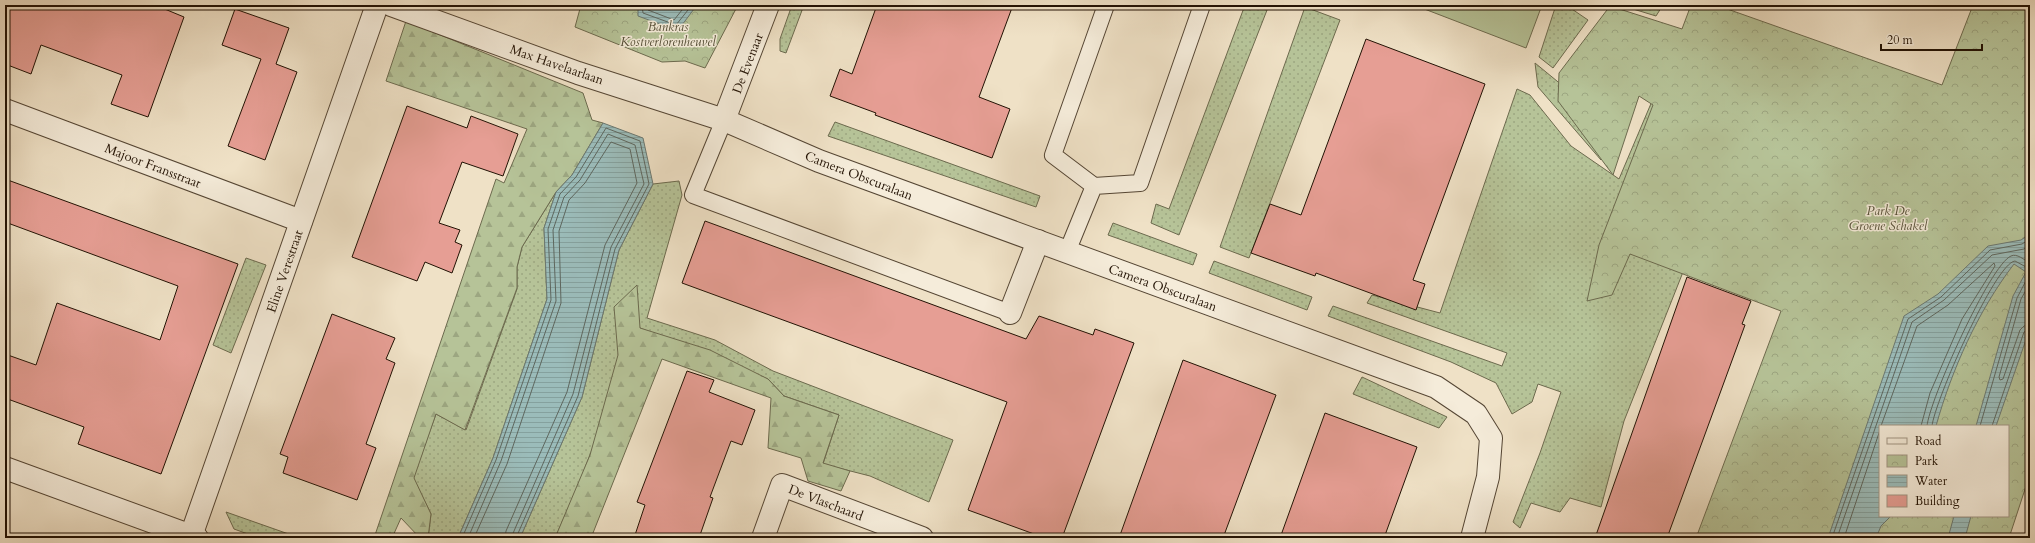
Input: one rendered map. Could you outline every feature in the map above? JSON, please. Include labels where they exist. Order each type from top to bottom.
[{"type":"street","name":"Eline Verestraat","points":[[5,468],[194,537],[301,221],[377,5]]},
{"type":"street","name":"Max Havelaarlaan","points":[[391,5],[578,73],[724,120]]},
{"type":"street","name":"De Evenaar","points":[[724,120],[768,5]]},
{"type":"street","name":"Majoor Fransstraat","points":[[5,110],[301,221]]},
{"type":"street","name":"Camera Obscuralaan","points":[[724,120],[819,161],[1436,387],[1476,414],[1491,438],[1488,477],[1472,538]]},
{"type":"street","points":[[1010,313],[1038,241]]},
{"type":"street","name":"De Vlaschaard","points":[[763,538],[782,485],[922,538]]},
{"type":"lane","points":[[1106,5],[1053,155],[1094,186],[1140,183],[1202,5]]},
{"type":"lane","points":[[724,120],[693,195],[1010,313]]},
{"type":"lane","points":[[1067,252],[1094,186]]},
{"type":"green space","name":"Bankras Kostverlorenheuvel","points":[[581,5],[738,5],[705,68],[685,61],[662,62],[575,27]]},
{"type":"green space","points":[[792,5],[804,5],[786,53],[780,51],[780,39]]},
{"type":"green space","points":[[1245,5],[1269,5],[1179,235],[1151,223],[1156,204],[1169,209]]},
{"type":"green space","points":[[1414,5],[1542,5],[1526,48]]},
{"type":"green space","points":[[1556,5],[1566,5],[1588,20],[1553,68],[1539,57]]},
{"type":"green space","points":[[1620,5],[1663,5],[1656,16]]},
{"type":"green space","name":"Park De Groene Schakel","points":[[1691,5],[1716,5],[1942,85],[1973,5],[2030,5],[2030,474],[2009,538],[1696,538],[1781,311],[1630,254],[1612,295],[1587,301],[1599,245],[1653,105],[1639,96],[1613,175],[1558,101],[1559,73],[1610,6],[1682,29]]},
{"type":"green space","points":[[1305,7],[1340,20],[1249,258],[1220,247]]},
{"type":"green space","points":[[406,21],[583,93],[592,120],[603,123],[572,175],[556,192],[522,247],[517,267],[517,288],[465,430],[436,414],[414,478],[431,514],[428,538],[420,538],[401,518],[392,538],[374,538],[496,179],[504,183],[527,129],[386,81]]},
{"type":"green space","points":[[1672,54],[1823,325],[1685,267],[1624,421],[1601,507],[1570,498],[1560,512],[1531,503],[1520,528],[1513,522],[1540,453],[1561,392],[1538,384],[1532,402],[1512,414],[1496,383],[1451,362],[1328,316],[1333,306],[1502,366],[1507,353],[1367,303],[1372,295],[1440,313],[1517,89],[1530,95],[1571,146],[1619,179]]},
{"type":"green space","points":[[1535,63],[1613,127],[1601,160],[1538,87]]},
{"type":"green space","points":[[835,122],[1040,196],[1036,207],[828,136]]},
{"type":"green space","points":[[679,181],[682,195],[647,318],[715,340],[773,371],[953,440],[929,502],[870,476],[823,464],[839,415],[784,396],[768,379],[640,328],[573,498],[555,538],[520,538],[582,397],[619,250],[653,184]]},
{"type":"green space","points":[[556,192],[544,228],[547,299],[493,458],[458,538],[428,538],[431,514],[413,478],[436,414],[466,430],[517,289],[517,267],[522,247]]},
{"type":"green space","points":[[1113,223],[1197,254],[1193,265],[1108,235]]},
{"type":"green space","points":[[246,258],[266,265],[231,353],[213,345]]},
{"type":"green space","points":[[1214,261],[1312,297],[1307,310],[1209,273]]},
{"type":"green space","points":[[637,285],[640,328],[710,350],[768,379],[784,396],[839,415],[823,463],[850,471],[841,491],[808,481],[801,458],[768,448],[771,398],[662,359],[591,538],[555,538],[590,455],[618,355],[614,307]]},
{"type":"green space","points":[[1362,377],[1447,417],[1439,428],[1353,394]]},
{"type":"green space","points":[[226,512],[300,538],[259,538],[234,529]]},
{"type":"water","points":[[638,5],[697,5],[679,29],[673,29],[638,16]]},
{"type":"water","points":[[603,123],[643,138],[653,184],[619,250],[582,397],[520,538],[458,538],[493,458],[547,299],[544,228],[556,192],[572,175]]},
{"type":"water","points":[[2030,234],[2030,328],[1996,425],[1976,425],[2013,296],[2026,272],[2014,264],[1989,301],[1968,341],[1950,383],[1936,425],[1879,425],[1879,517],[1890,517],[1881,526],[1876,538],[1828,538],[1904,316],[1938,294],[1988,246],[2021,240]]},
{"type":"water","points":[[1954,517],[1971,517],[1965,538],[1948,538]]},
{"type":"building","points":[[5,5],[155,5],[184,17],[148,117],[111,104],[122,75],[41,45],[31,74],[5,64]]},
{"type":"building","points":[[877,5],[1013,5],[979,97],[1010,109],[992,158],[875,115],[876,113],[830,96],[840,69],[852,74]]},
{"type":"building","points":[[235,9],[289,28],[276,64],[297,72],[265,160],[228,146],[261,59],[222,45]]},
{"type":"building","points":[[1366,39],[1485,84],[1413,280],[1425,284],[1416,310],[1316,273],[1315,276],[1251,253],[1270,204],[1301,215]]},
{"type":"building","points":[[407,106],[467,128],[471,116],[518,134],[503,176],[462,162],[439,223],[460,230],[455,242],[462,245],[452,273],[425,262],[417,281],[352,257]]},
{"type":"building","points":[[5,179],[238,264],[161,474],[78,444],[84,427],[5,398],[5,354],[36,365],[57,303],[160,340],[178,286],[5,222]]},
{"type":"building","points":[[705,221],[1026,339],[1039,316],[1093,335],[1095,329],[1134,343],[1062,538],[1045,538],[968,510],[1007,402],[682,283]]},
{"type":"building","points":[[1687,277],[1751,301],[1742,324],[1745,325],[1667,538],[1595,538]]},
{"type":"building","points":[[332,314],[395,338],[386,359],[395,363],[366,444],[376,448],[357,500],[283,473],[288,457],[280,454]]},
{"type":"building","points":[[1183,360],[1276,395],[1223,538],[1119,538]]},
{"type":"building","points":[[687,371],[714,380],[709,392],[755,410],[742,445],[731,441],[710,497],[713,498],[699,538],[634,538],[645,505],[637,502]]},
{"type":"building","points":[[1325,413],[1417,447],[1384,538],[1280,538]]}]
